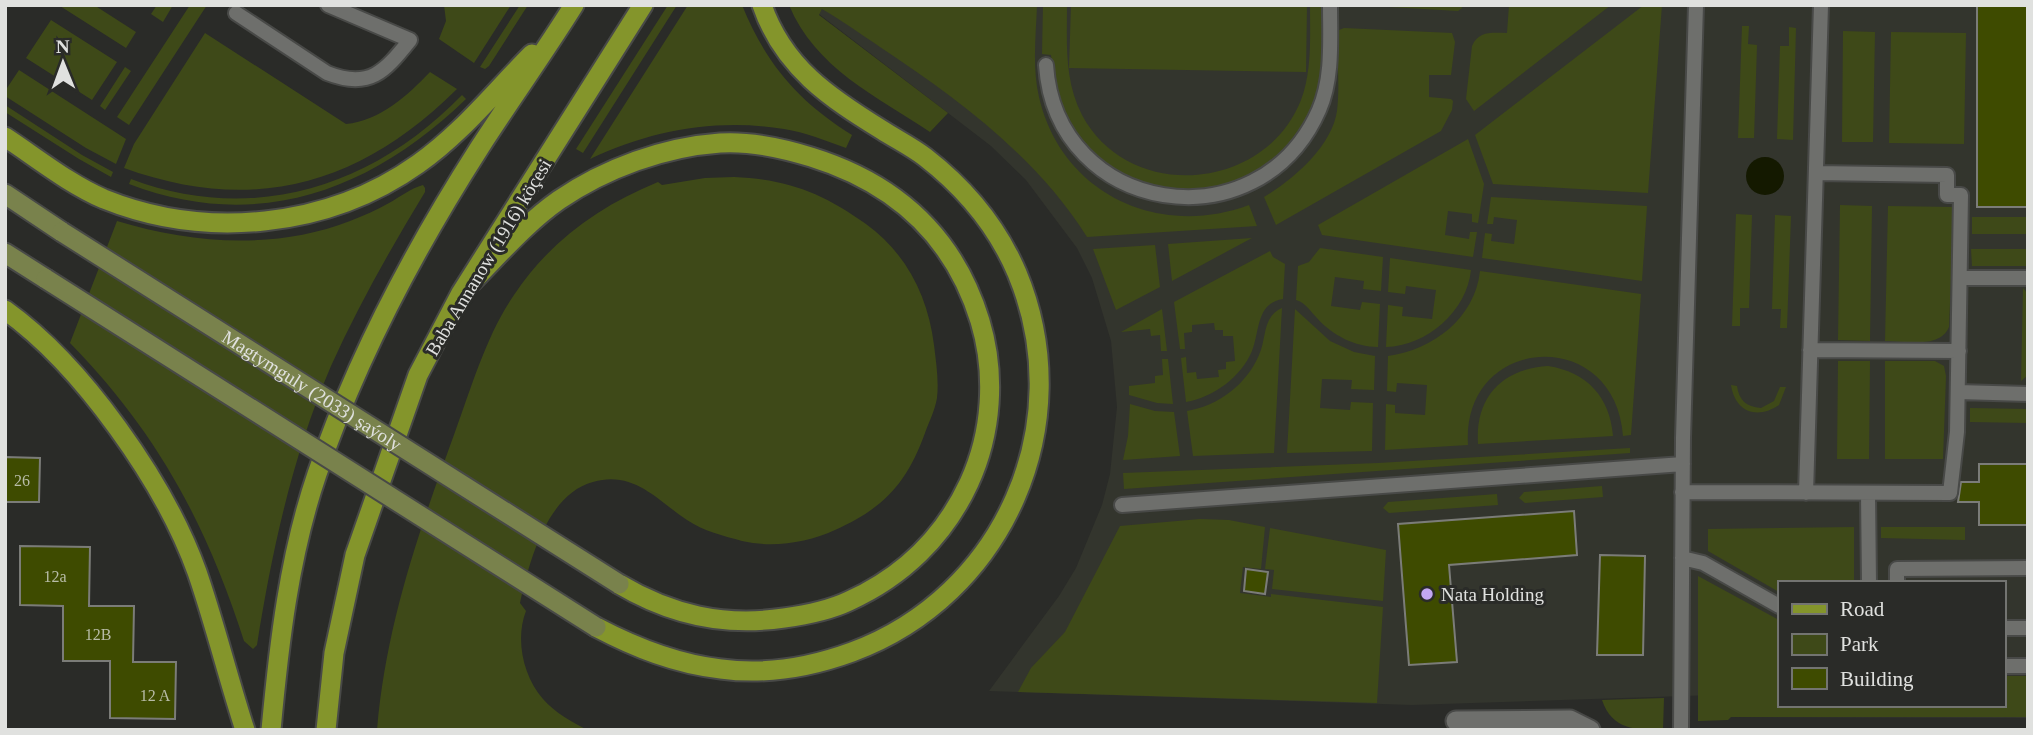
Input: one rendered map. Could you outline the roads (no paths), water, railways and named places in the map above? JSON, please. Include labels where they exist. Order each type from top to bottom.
[{"type":"main road","points":[[271,730],[279,646],[289,584],[316,476],[344,402],[415,255],[479,149],[574,5]]},
{"type":"main road","name":"Baba Annanow (1916) köçesi","points":[[326,730],[334,653],[355,555],[418,375],[461,293],[643,5]]},
{"type":"main road","points":[[5,253],[596,626],[626,642],[692,665],[724,670],[784,669],[817,663],[852,652],[909,624],[931,608],[971,571],[999,532],[1020,488],[1037,421],[1035,343],[1024,294],[1011,262],[994,230],[963,190],[923,155],[857,115],[813,83],[784,49],[762,5]]},
{"type":"main road","points":[[5,137],[76,184],[102,198],[138,209],[202,221],[292,218],[350,202],[383,187],[419,163],[462,127],[561,26]]},
{"type":"main road","name":"Magtymguly (2033) şaýoly","points":[[5,194],[619,584],[645,600],[675,612],[727,622],[753,622],[806,615],[836,607],[887,582],[911,563],[931,542],[962,498],[976,466],[986,431],[990,386],[983,332],[969,288],[944,248],[921,220],[891,195],[861,176],[834,164],[773,147],[722,143],[657,154],[590,181],[559,200],[531,222],[461,293]]},
{"type":"main road","points":[[5,310],[50,346],[104,410],[133,449],[169,511],[197,571],[245,730]]},
{"type":"street","points":[[1456,721],[1570,720],[1590,730]]},
{"type":"lane","points":[[236,13],[327,73],[340,78],[376,76],[386,69],[410,40],[328,5]]},
{"type":"lane","points":[[1046,65],[1053,103],[1063,125],[1077,146],[1094,164],[1136,189],[1160,196],[1184,199],[1209,197],[1256,181],[1277,167],[1309,130],[1320,108],[1327,84],[1331,5]]},
{"type":"lane","points":[[1681,730],[1682,492],[1696,5]]},
{"type":"lane","points":[[1806,493],[1821,5]]},
{"type":"lane","points":[[1682,492],[1950,494],[1958,392],[1961,195],[1947,195],[1947,175],[1816,173]]},
{"type":"lane","points":[[1961,278],[2028,278]]},
{"type":"lane","points":[[1810,350],[1959,351]]},
{"type":"lane","points":[[1958,392],[2028,394]]},
{"type":"lane","points":[[1122,505],[1683,464]]},
{"type":"lane","points":[[1868,493],[1868,581]]},
{"type":"lane","points":[[1682,558],[1703,564],[1778,605]]},
{"type":"lane","points":[[1897,581],[1896,569],[2028,568]]},
{"type":"lane","points":[[2005,628],[2028,628]]},
{"type":"lane","points":[[2005,666],[2028,666]]},
{"type":"place","name":"Nata Holding","points":[[1427,594]]}]
